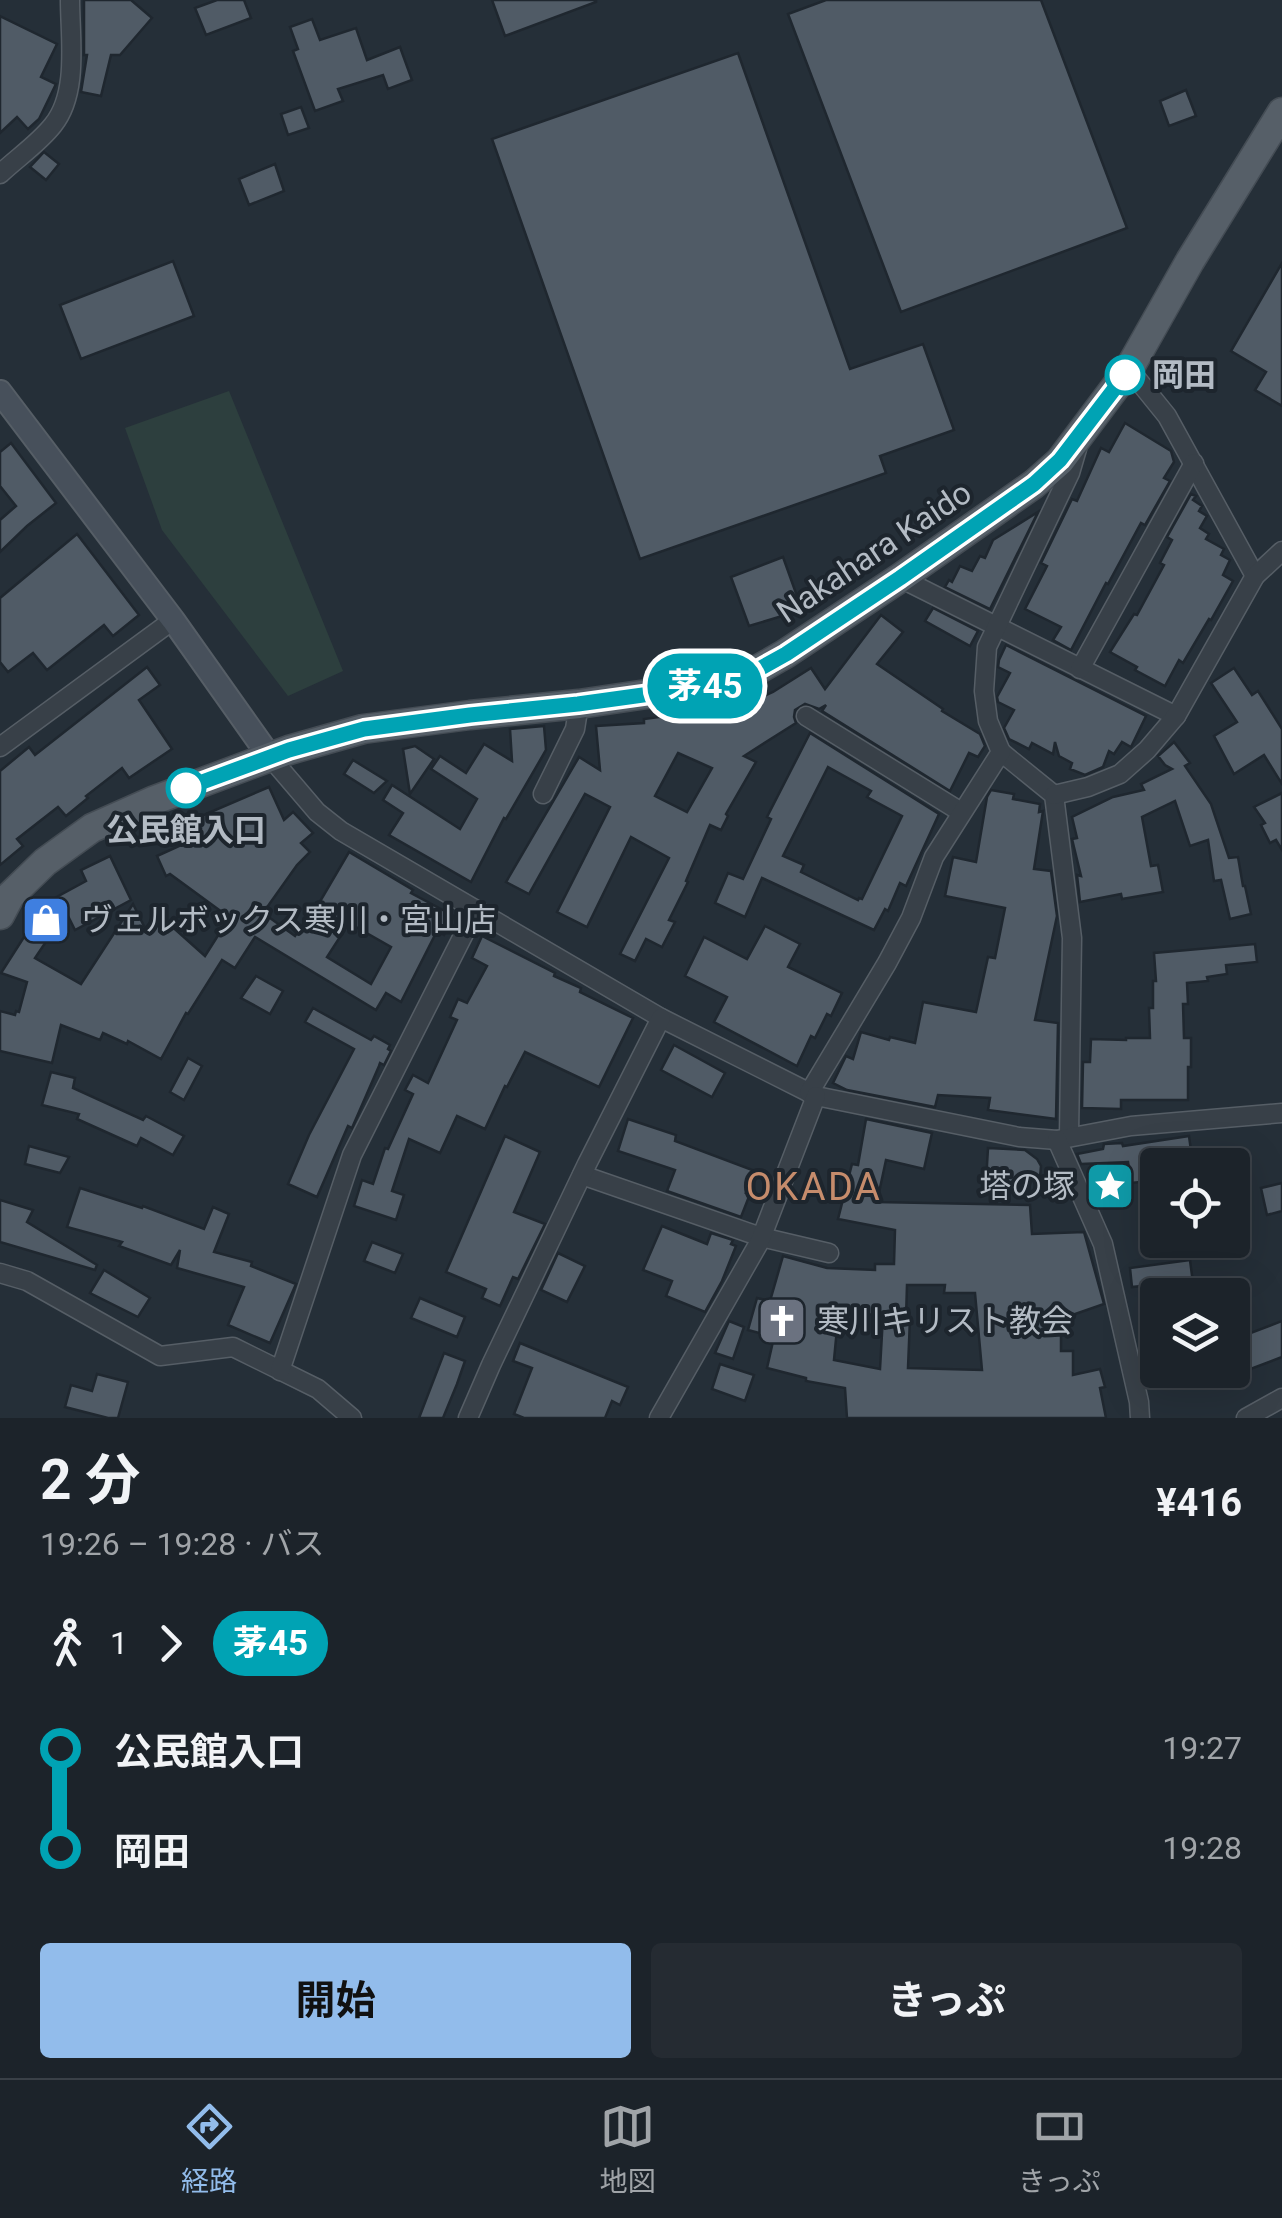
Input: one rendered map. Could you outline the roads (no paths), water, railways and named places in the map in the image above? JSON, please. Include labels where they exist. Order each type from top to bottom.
[{"type":"main road","name":"Nakahara Kaido","points":[[2,904],[45,862],[92,828],[270,757],[364,729],[708,686],[750,674],[786,654],[1034,484],[1060,460],[1130,369],[1282,112]]},
{"type":"street","points":[[0,174],[53,125],[63,107],[70,60],[70,0]]},
{"type":"street","points":[[1130,369],[1167,416],[1255,576]]},
{"type":"street","points":[[4,406],[173,620],[280,771],[317,812],[340,831],[661,1018],[812,1094],[1019,1137],[1063,1138],[1131,1126],[1282,1113]]},
{"type":"street","points":[[1081,434],[1070,473],[986,647],[984,692],[988,721],[1000,752],[1054,794],[1072,938],[1063,1138],[1102,1244],[1140,1402],[1140,1418]]},
{"type":"street","points":[[1080,668],[1194,463]]},
{"type":"street","points":[[1054,794],[1088,788],[1120,774],[1147,750],[1176,716],[1255,576],[1282,550]]},
{"type":"street","points":[[900,578],[1176,716]]},
{"type":"street","points":[[0,747],[173,620]]},
{"type":"street","points":[[544,794],[575,728],[578,704]]},
{"type":"street","points":[[806,716],[960,812]]},
{"type":"street","points":[[659,1418],[761,1237],[812,1094],[911,918],[934,857],[1000,752]]},
{"type":"street","points":[[280,1370],[352,1155],[476,910]]},
{"type":"street","points":[[468,1418],[490,1365],[661,1018]]},
{"type":"street","points":[[582,1175],[761,1237],[829,1253]]},
{"type":"street","points":[[0,1272],[27,1281],[160,1356],[233,1347],[318,1389],[352,1418]]},
{"type":"street","points":[[1246,1418],[1282,1398]]},
{"type":"place","name":"岡田","points":[[1125,375]]},
{"type":"place","name":"公民館入口","points":[[186,788]]},
{"type":"place","name":"ヴェルボックス寒川・宮山店","points":[[46,920]]},
{"type":"place","name":"塔の塚","points":[[1110,1186]]},
{"type":"place","name":"寒川キリスト教会","points":[[782,1321]]},
{"type":"district","name":"OKADA","points":[[814,1187]]}]
